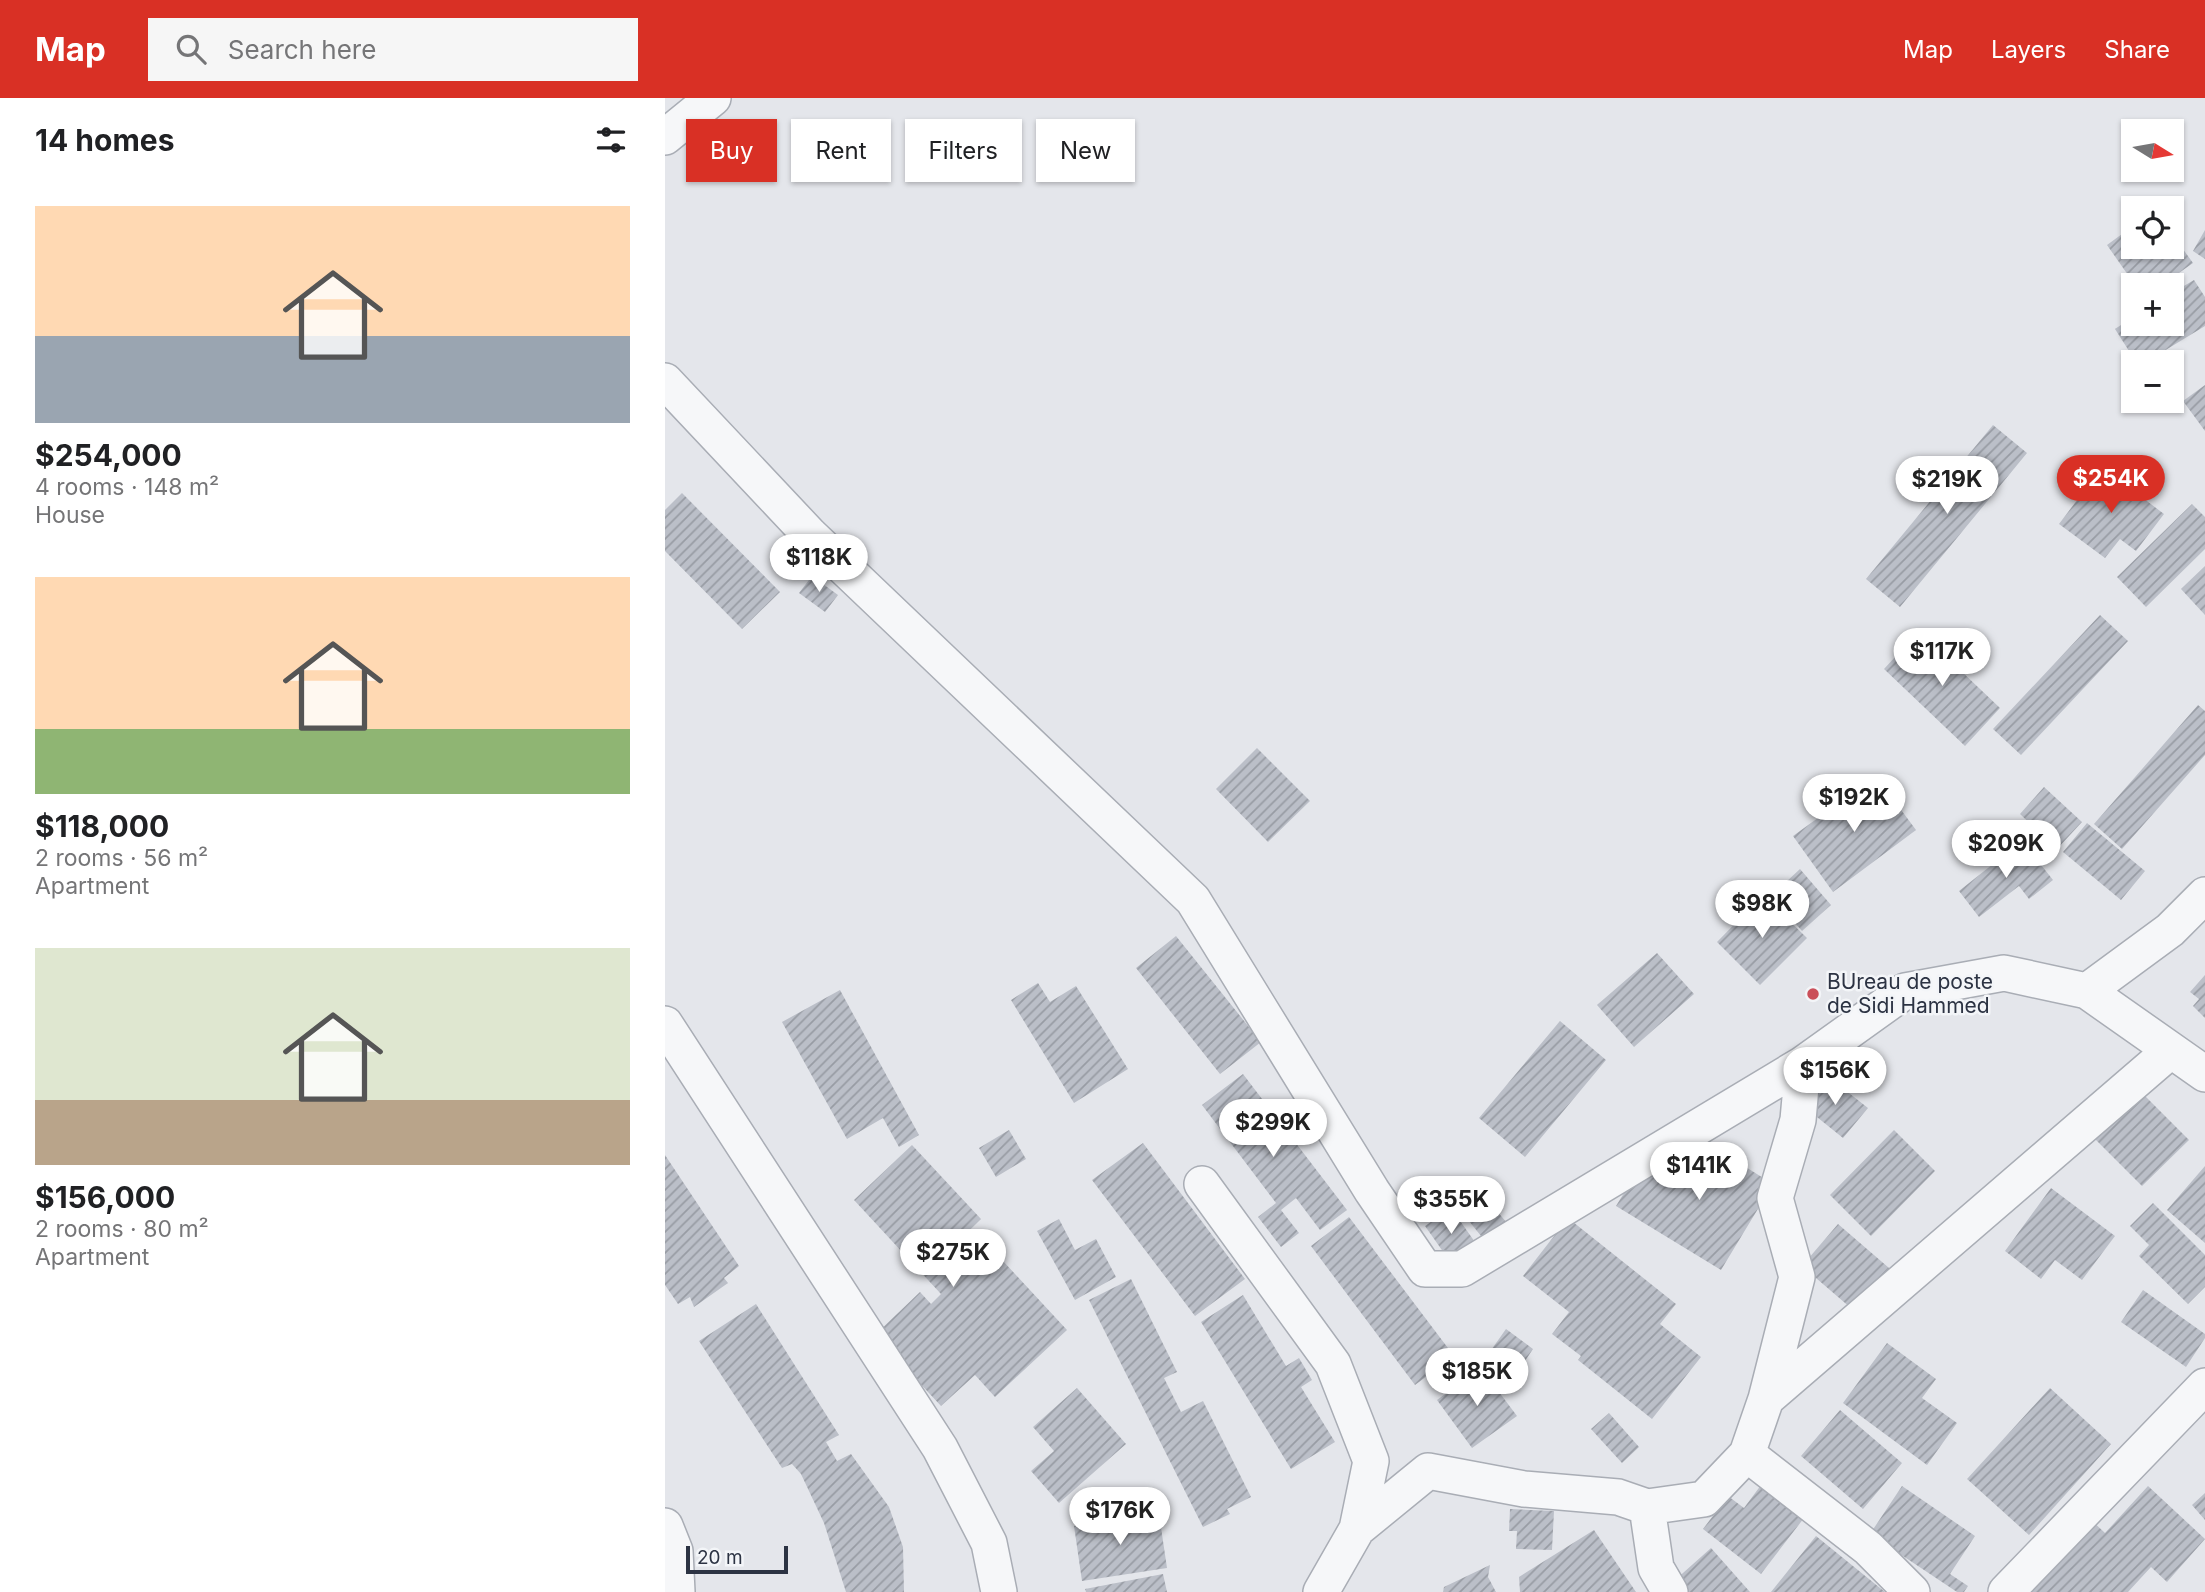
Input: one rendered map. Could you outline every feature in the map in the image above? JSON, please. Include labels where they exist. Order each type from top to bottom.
[{"type":"street","points":[[665,137],[713,98]]},
{"type":"street","points":[[665,381],[810,535],[1193,900],[1365,1179],[1425,1269],[1462,1269],[1803,1064],[1905,990],[2004,972],[2087,991],[2205,1073]]},
{"type":"street","points":[[2087,991],[2171,930],[2205,895]]},
{"type":"street","points":[[665,1024],[940,1448],[989,1542],[999,1592]]},
{"type":"street","points":[[1766,1399],[2170,1051]]},
{"type":"street","points":[[1371,1461],[1524,1489],[1618,1497],[1647,1507],[1704,1499],[1747,1454],[1766,1399],[1797,1277],[1775,1198],[1798,1120],[1803,1064]]},
{"type":"street","points":[[1202,1184],[1333,1364],[1371,1461],[1357,1529],[1321,1592]]},
{"type":"street","points":[[2006,1592],[2205,1386]]},
{"type":"street","points":[[1747,1454],[1868,1548],[1912,1592]]},
{"type":"street","points":[[1357,1529],[1428,1471]]},
{"type":"street","points":[[1647,1507],[1656,1568],[1670,1592]]},
{"type":"street","points":[[665,1526],[675,1551],[677,1592]]},
{"type":"building","points":[[2205,230],[2205,259],[2193,251]]},
{"type":"building","points":[[2121,235],[2121,259],[2184,259],[2184,251],[2193,263],[2179,273],[2127,273],[2107,245]]},
{"type":"building","points":[[2194,280],[2205,297],[2205,326],[2166,350],[2128,350],[2115,329],[2121,325],[2121,336],[2184,336],[2184,286]]},
{"type":"building","points":[[2205,385],[2205,431],[2184,402]]},
{"type":"building","points":[[1993,425],[2027,453],[1900,607],[1866,579]]},
{"type":"building","points":[[2102,467],[2164,514],[2136,551],[2120,539],[2105,558],[2059,524]]},
{"type":"building","points":[[682,493],[780,592],[742,629],[665,551],[665,510]]},
{"type":"building","points":[[2192,504],[2205,517],[2205,549],[2146,607],[2117,577]]},
{"type":"building","points":[[2205,566],[2205,615],[2181,589]]},
{"type":"building","points":[[812,576],[838,595],[825,612],[799,593]]},
{"type":"building","points":[[2100,615],[2128,641],[2021,755],[1993,729]]},
{"type":"building","points":[[1919,631],[2000,708],[1965,746],[1884,669]]},
{"type":"building","points":[[2198,705],[2205,711],[2205,755],[2122,849],[2094,824]]},
{"type":"building","points":[[1257,748],[1310,801],[1268,842],[1216,789]]},
{"type":"building","points":[[1876,776],[1916,830],[1833,892],[1793,836]]},
{"type":"building","points":[[2044,787],[2082,822],[2057,849],[2020,814]]},
{"type":"building","points":[[2087,823],[2145,871],[2121,900],[2063,852]]},
{"type":"building","points":[[2022,841],[2053,880],[2029,899],[2019,886],[1979,917],[1959,891]]},
{"type":"building","points":[[1800,869],[1831,905],[1802,931],[1771,896]]},
{"type":"building","points":[[1763,895],[1807,938],[1760,985],[1717,942]]},
{"type":"building","points":[[1176,936],[1261,1042],[1220,1074],[1136,968]]},
{"type":"building","points":[[1657,953],[1694,994],[1634,1047],[1597,1005]]},
{"type":"building","points":[[2205,975],[2205,1018],[2193,1006],[2199,999],[2190,992]]},
{"type":"building","points":[[1038,983],[1050,1002],[1076,986],[1128,1069],[1074,1103],[1011,1000]]},
{"type":"building","points":[[840,990],[919,1135],[899,1147],[883,1118],[847,1139],[782,1022]]},
{"type":"building","points":[[1560,1021],[1606,1060],[1525,1157],[1479,1118]]},
{"type":"building","points":[[1243,1074],[1347,1210],[1320,1230],[1296,1198],[1281,1210],[1299,1233],[1281,1247],[1258,1217],[1276,1203],[1202,1105]]},
{"type":"building","points":[[1826,1075],[1868,1108],[1843,1138],[1802,1105]]},
{"type":"building","points":[[2141,1092],[2189,1140],[2142,1186],[2094,1138]]},
{"type":"building","points":[[1009,1130],[1026,1159],[996,1177],[979,1148]]},
{"type":"building","points":[[1894,1130],[1935,1171],[1871,1236],[1830,1195]]},
{"type":"building","points":[[1694,1135],[1773,1184],[1721,1270],[1616,1206],[1640,1167],[1665,1182]]},
{"type":"building","points":[[1143,1143],[1245,1279],[1195,1316],[1092,1180]]},
{"type":"building","points":[[912,1145],[981,1219],[949,1250],[967,1270],[990,1247],[1067,1330],[995,1397],[975,1375],[941,1406],[875,1335],[920,1292],[931,1304],[941,1294],[854,1200]]},
{"type":"building","points":[[665,1155],[739,1266],[724,1278],[728,1283],[694,1307],[690,1297],[678,1304],[665,1285]]},
{"type":"building","points":[[2205,1166],[2205,1243],[2167,1210]]},
{"type":"building","points":[[2051,1188],[2115,1236],[2082,1280],[2055,1260],[2041,1279],[2005,1251]]},
{"type":"building","points":[[1486,1198],[1507,1223],[1485,1241],[1465,1216]]},
{"type":"building","points":[[2153,1203],[2205,1255],[2205,1287],[2188,1304],[2139,1256],[2149,1245],[2130,1226]]},
{"type":"building","points":[[1451,1208],[1477,1245],[1451,1263],[1425,1226]]},
{"type":"building","points":[[1349,1217],[1454,1356],[1415,1385],[1311,1246]]},
{"type":"building","points":[[1568,1218],[1676,1304],[1660,1324],[1701,1357],[1652,1419],[1578,1360],[1581,1356],[1552,1334],[1569,1312],[1523,1276]]},
{"type":"building","points":[[1059,1219],[1075,1250],[1096,1239],[1116,1277],[1075,1300],[1037,1231]]},
{"type":"building","points":[[1838,1224],[1896,1274],[1859,1315],[1802,1266]]},
{"type":"building","points":[[1131,1279],[1177,1372],[1164,1378],[1181,1412],[1203,1401],[1251,1497],[1227,1509],[1230,1514],[1203,1527],[1089,1300]]},
{"type":"building","points":[[2143,1290],[2205,1334],[2186,1367],[2121,1322]]},
{"type":"building","points":[[1243,1295],[1286,1366],[1299,1358],[1312,1380],[1301,1387],[1335,1442],[1291,1469],[1201,1322]]},
{"type":"building","points":[[756,1304],[839,1435],[826,1442],[837,1461],[851,1454],[889,1507],[903,1547],[904,1592],[846,1592],[824,1523],[801,1474],[792,1464],[782,1468],[699,1341]]},
{"type":"building","points":[[1506,1329],[1533,1349],[1517,1373],[1489,1353]]},
{"type":"building","points":[[1887,1343],[1936,1379],[1922,1398],[1957,1423],[1927,1465],[1843,1403]]},
{"type":"building","points":[[1481,1368],[1517,1416],[1472,1448],[1437,1400]]},
{"type":"building","points":[[1077,1388],[1126,1444],[1059,1503],[1031,1471],[1054,1451],[1033,1427]]},
{"type":"building","points":[[2050,1388],[2111,1444],[2029,1535],[1967,1479]]},
{"type":"building","points":[[1840,1410],[1902,1463],[1863,1509],[1801,1456]]},
{"type":"building","points":[[1609,1413],[1639,1447],[1622,1463],[1591,1429]]},
{"type":"building","points":[[1764,1481],[1807,1514],[1761,1574],[1703,1529],[1728,1496],[1744,1508]]},
{"type":"building","points":[[1902,1486],[1975,1536],[1950,1574],[1968,1586],[1964,1592],[1957,1592],[1870,1534]]},
{"type":"building","points":[[2148,1486],[2205,1539],[2167,1582],[2151,1567],[2128,1592],[2020,1592],[2088,1517],[2105,1533]]},
{"type":"building","points":[[2205,1493],[2205,1520],[2192,1505]]},
{"type":"building","points":[[1510,1509],[1554,1511],[1552,1550],[1516,1549],[1517,1531],[1509,1531]]},
{"type":"building","points":[[1159,1514],[1167,1568],[1082,1581],[1074,1526]]},
{"type":"building","points":[[1594,1530],[1636,1592],[1520,1592],[1519,1577]]},
{"type":"building","points":[[1816,1536],[1885,1592],[1771,1592]]},
{"type":"building","points":[[1711,1548],[1750,1592],[1684,1592],[1674,1581]]},
{"type":"building","points":[[1490,1565],[1488,1577],[1496,1592],[1443,1592],[1444,1587]]},
{"type":"building","points":[[1163,1574],[1167,1592],[1086,1592],[1085,1589]]},
{"type":"place","name":"BUreau de poste de Sidi Hammed","points":[[1813,994]]}]
